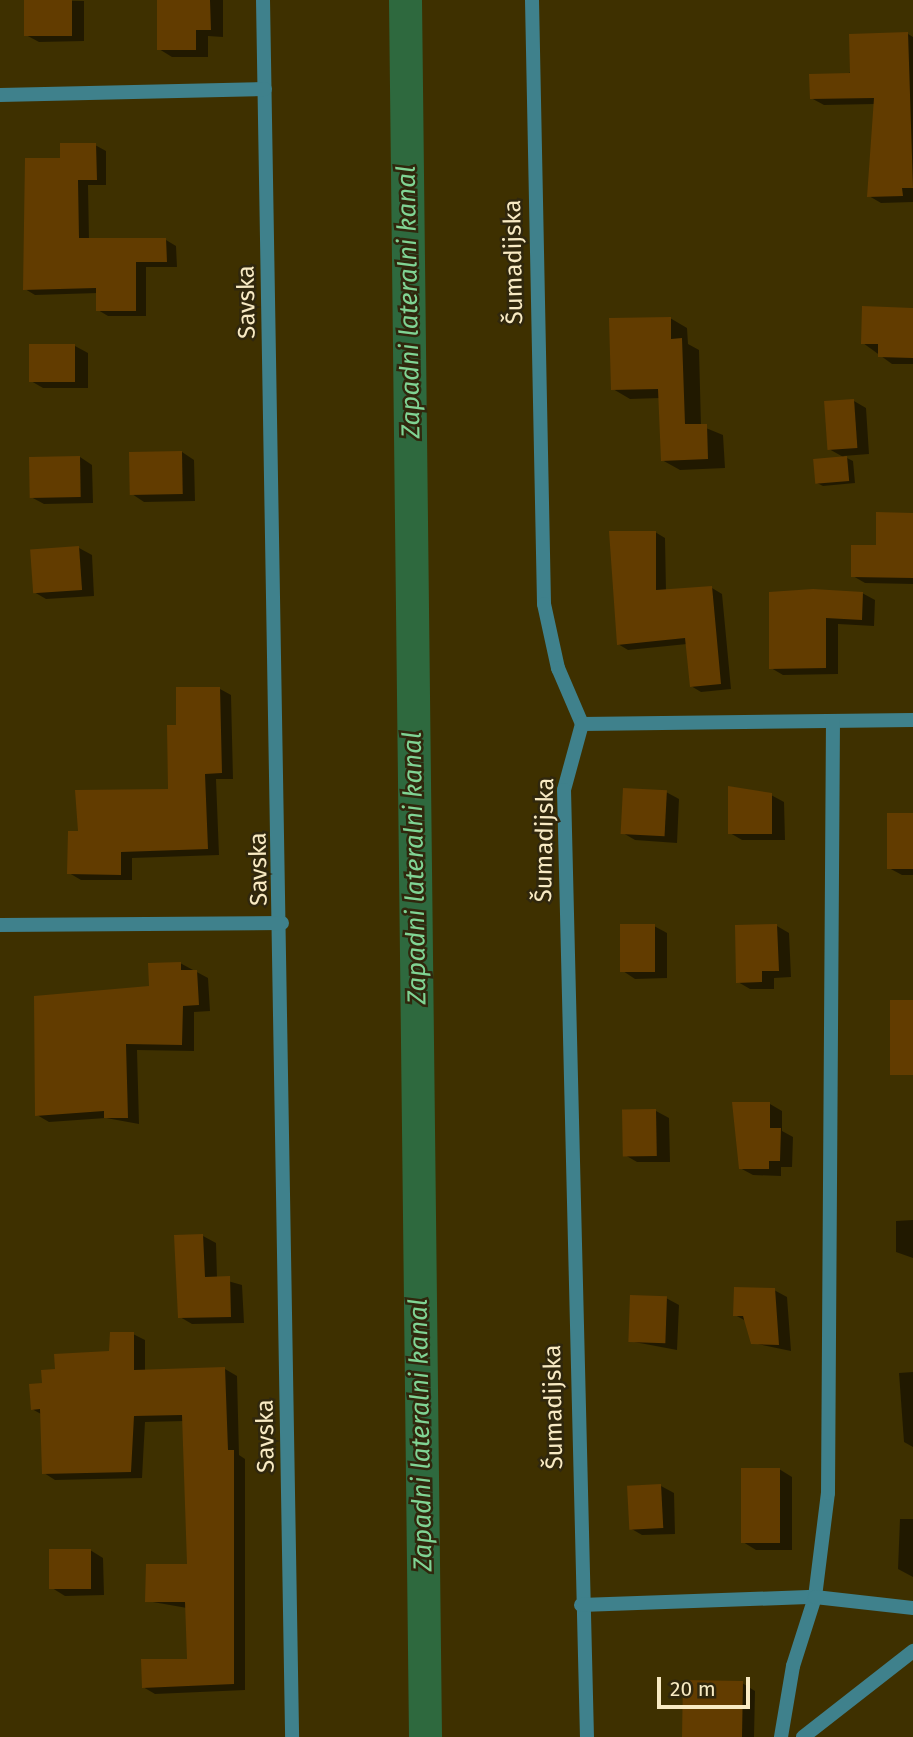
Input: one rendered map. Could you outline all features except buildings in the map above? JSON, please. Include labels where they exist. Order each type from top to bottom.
[{"type":"street","name":"Savska","points":[[263,0],[282,923],[292,1737]]},
{"type":"street","name":"Šumadijska","points":[[531,0],[544,604],[558,668],[582,724],[564,790],[581,1605],[587,1737]]},
{"type":"street","points":[[0,95],[265,89]]},
{"type":"street","points":[[582,724],[913,720]]},
{"type":"street","points":[[782,1737],[793,1666],[814,1597],[828,1493],[833,721]]},
{"type":"street","points":[[0,925],[282,923]]},
{"type":"street","points":[[581,1605],[814,1597],[913,1608]]},
{"type":"street","points":[[803,1737],[913,1651]]},
{"type":"waterway","name":"Zapadni lateralni kanal","points":[[405,0],[425,1737]]}]
